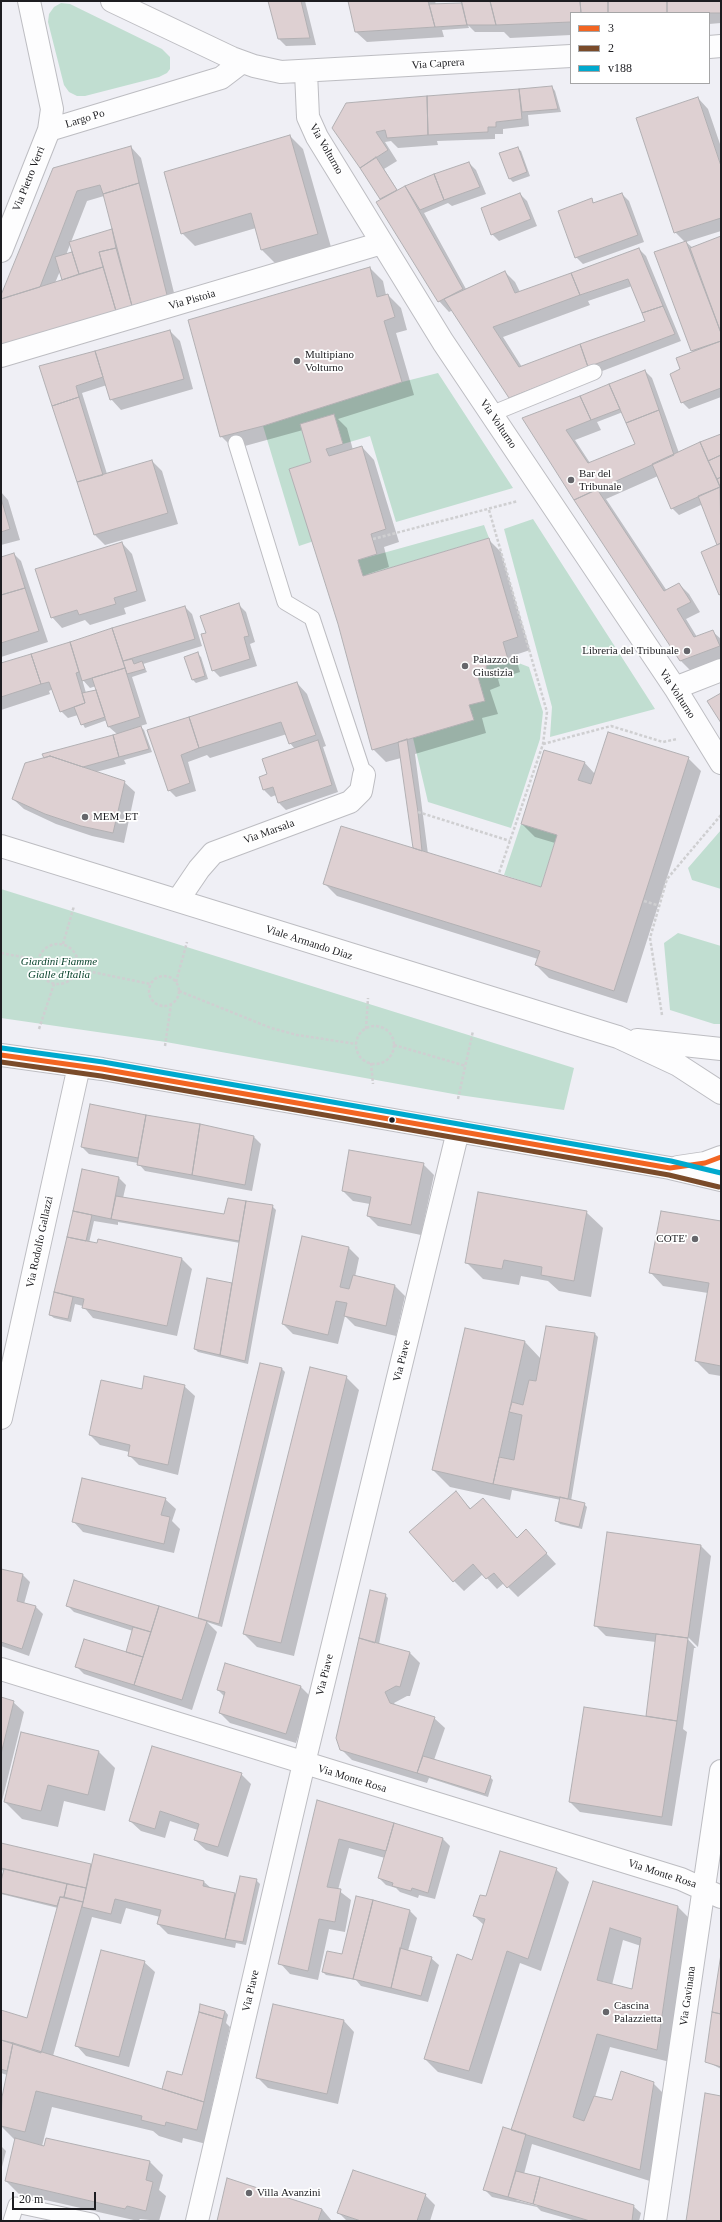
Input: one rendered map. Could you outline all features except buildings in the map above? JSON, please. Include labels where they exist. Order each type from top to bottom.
[{"type":"street","name":"Largo Po","points":[[29,1],[52,109],[49,130],[221,78],[242,62]]},
{"type":"street","points":[[112,1],[242,62],[277,72],[306,72]]},
{"type":"street","points":[[710,47],[721,46]]},
{"type":"street","name":"Via Caprera","points":[[306,72],[570,56]]},
{"type":"street","name":"Via Volturno","points":[[306,72],[307,105],[312,126],[382,243],[443,342],[675,688],[721,763]]},
{"type":"street","name":"Via Pietro Verri","points":[[1,251],[49,130]]},
{"type":"street","name":"Via Pistoia","points":[[1,356],[382,243]]},
{"type":"street","points":[[675,688],[721,670]]},
{"type":"street","name":"Via Marsala","points":[[178,900],[199,869],[213,853],[350,802],[361,791],[364,776]]},
{"type":"street","name":"Viale Armando Diaz","points":[[1,846],[178,900],[376,964],[618,1037],[678,1065],[721,1093]]},
{"type":"street","name":"Viale Armando Diaz","points":[[618,1037],[721,1049]]},
{"type":"street","points":[[1,1055],[79,1066],[458,1131],[670,1168],[721,1180]]},
{"type":"street","name":"Via Rodolfo Gallazzi","points":[[1,1418],[79,1066]]},
{"type":"street","name":"Via Piave","points":[[197,2221],[304,1763],[458,1131]]},
{"type":"street","points":[[670,1168],[705,1163],[721,1157]]},
{"type":"street","name":"Via Monte Rosa","points":[[1,1670],[681,1879],[712,1893]]},
{"type":"street","name":"Via Gavinana","points":[[655,2221],[712,1893],[721,1771]]},
{"type":"lane","points":[[491,414],[594,372]]},
{"type":"lane","points":[[236,443],[285,602],[312,618],[364,776]]},
{"type":"lane","points":[[11,2221],[16,2205],[92,2221]]},
{"type":"path","points":[[373,539],[489,510],[521,500]]},
{"type":"path","points":[[489,510],[547,712],[543,744],[499,873]]},
{"type":"path","points":[[543,744],[611,726],[663,742],[670,742],[681,737]]},
{"type":"path","points":[[418,812],[510,841]]},
{"type":"path","points":[[662,1015],[650,938],[667,879],[721,815]]},
{"type":"path","points":[[644,901],[660,906]]},
{"type":"path","points":[[62,944],[74,906]]},
{"type":"path","points":[[176,982],[168,976],[162,976],[154,980],[150,984],[149,994],[153,1002],[162,1006],[171,1004],[175,1001],[179,992],[176,982],[187,942]]},
{"type":"path","points":[[62,944],[74,951],[77,956],[78,969],[71,981],[65,984],[54,984],[45,980],[40,974],[38,960],[41,954],[50,946],[62,944]]},
{"type":"path","points":[[1,952],[38,960]]},
{"type":"path","points":[[78,969],[150,984]]},
{"type":"path","points":[[39,1029],[54,984]]},
{"type":"path","points":[[179,992],[271,1028],[297,1035],[356,1044]]},
{"type":"path","points":[[366,1029],[368,998]]},
{"type":"path","points":[[165,1046],[171,1004]]},
{"type":"path","points":[[371,1064],[386,1060],[390,1056],[394,1045],[393,1039],[385,1029],[379,1026],[366,1029],[358,1038],[356,1044],[360,1056],[371,1064],[373,1084]]},
{"type":"path","points":[[458,1099],[473,1031]]},
{"type":"path","points":[[394,1045],[466,1066]]},
{"type":"green space","points":[[61,3],[70,4],[162,49],[170,57],[170,69],[167,73],[159,77],[85,96],[77,96],[69,92],[64,85],[48,22],[49,14],[54,7]]},
{"type":"green space","points":[[438,373],[513,488],[396,522],[370,436],[343,444],[334,414],[301,424],[311,462],[289,469],[314,541],[299,546],[263,426],[402,382]]},
{"type":"green space","points":[[533,519],[655,709],[550,737],[552,707],[504,529]]},
{"type":"green space","points":[[484,525],[489,538],[363,576],[358,560]]},
{"type":"green space","points":[[508,659],[529,667],[543,712],[540,739],[511,828],[428,802],[413,738],[474,720],[469,705],[485,701],[478,677],[488,674],[486,666]]},
{"type":"green space","points":[[521,824],[557,835],[541,887],[504,875]]},
{"type":"green space","points":[[721,830],[721,889],[692,880],[688,868]]},
{"type":"green space","name":"Giardini Fiamme Gialle d'Italia","points":[[1,889],[574,1068],[564,1110],[459,1095],[166,1042],[1,1018]]},
{"type":"green space","points":[[678,933],[721,946],[721,1024],[714,1024],[670,1010],[664,943]]},
{"type":"transit line","name":"v188","points":[[2,1048],[103,1062],[671,1161],[721,1173]]},
{"type":"transit line","name":"3","points":[[1,1055],[102,1069],[670,1168],[705,1163],[721,1157]]},
{"type":"transit line","name":"2","points":[[1,1062],[101,1076],[669,1175],[719,1187]]},
{"type":"place","name":"Multipiano Volturno","points":[[297,361]]},
{"type":"place","name":"Bar del Tribunale","points":[[571,480]]},
{"type":"place","name":"Libreria del Tribunale","points":[[687,651]]},
{"type":"place","name":"Palazzo di Giustizia","points":[[465,666]]},
{"type":"place","name":"MEM_ET","points":[[85,817]]},
{"type":"place","name":"COTE'","points":[[695,1239]]},
{"type":"place","name":"Cascina Palazzietta","points":[[606,2012]]},
{"type":"place","name":"Villa Avanzini","points":[[249,2193]]}]
